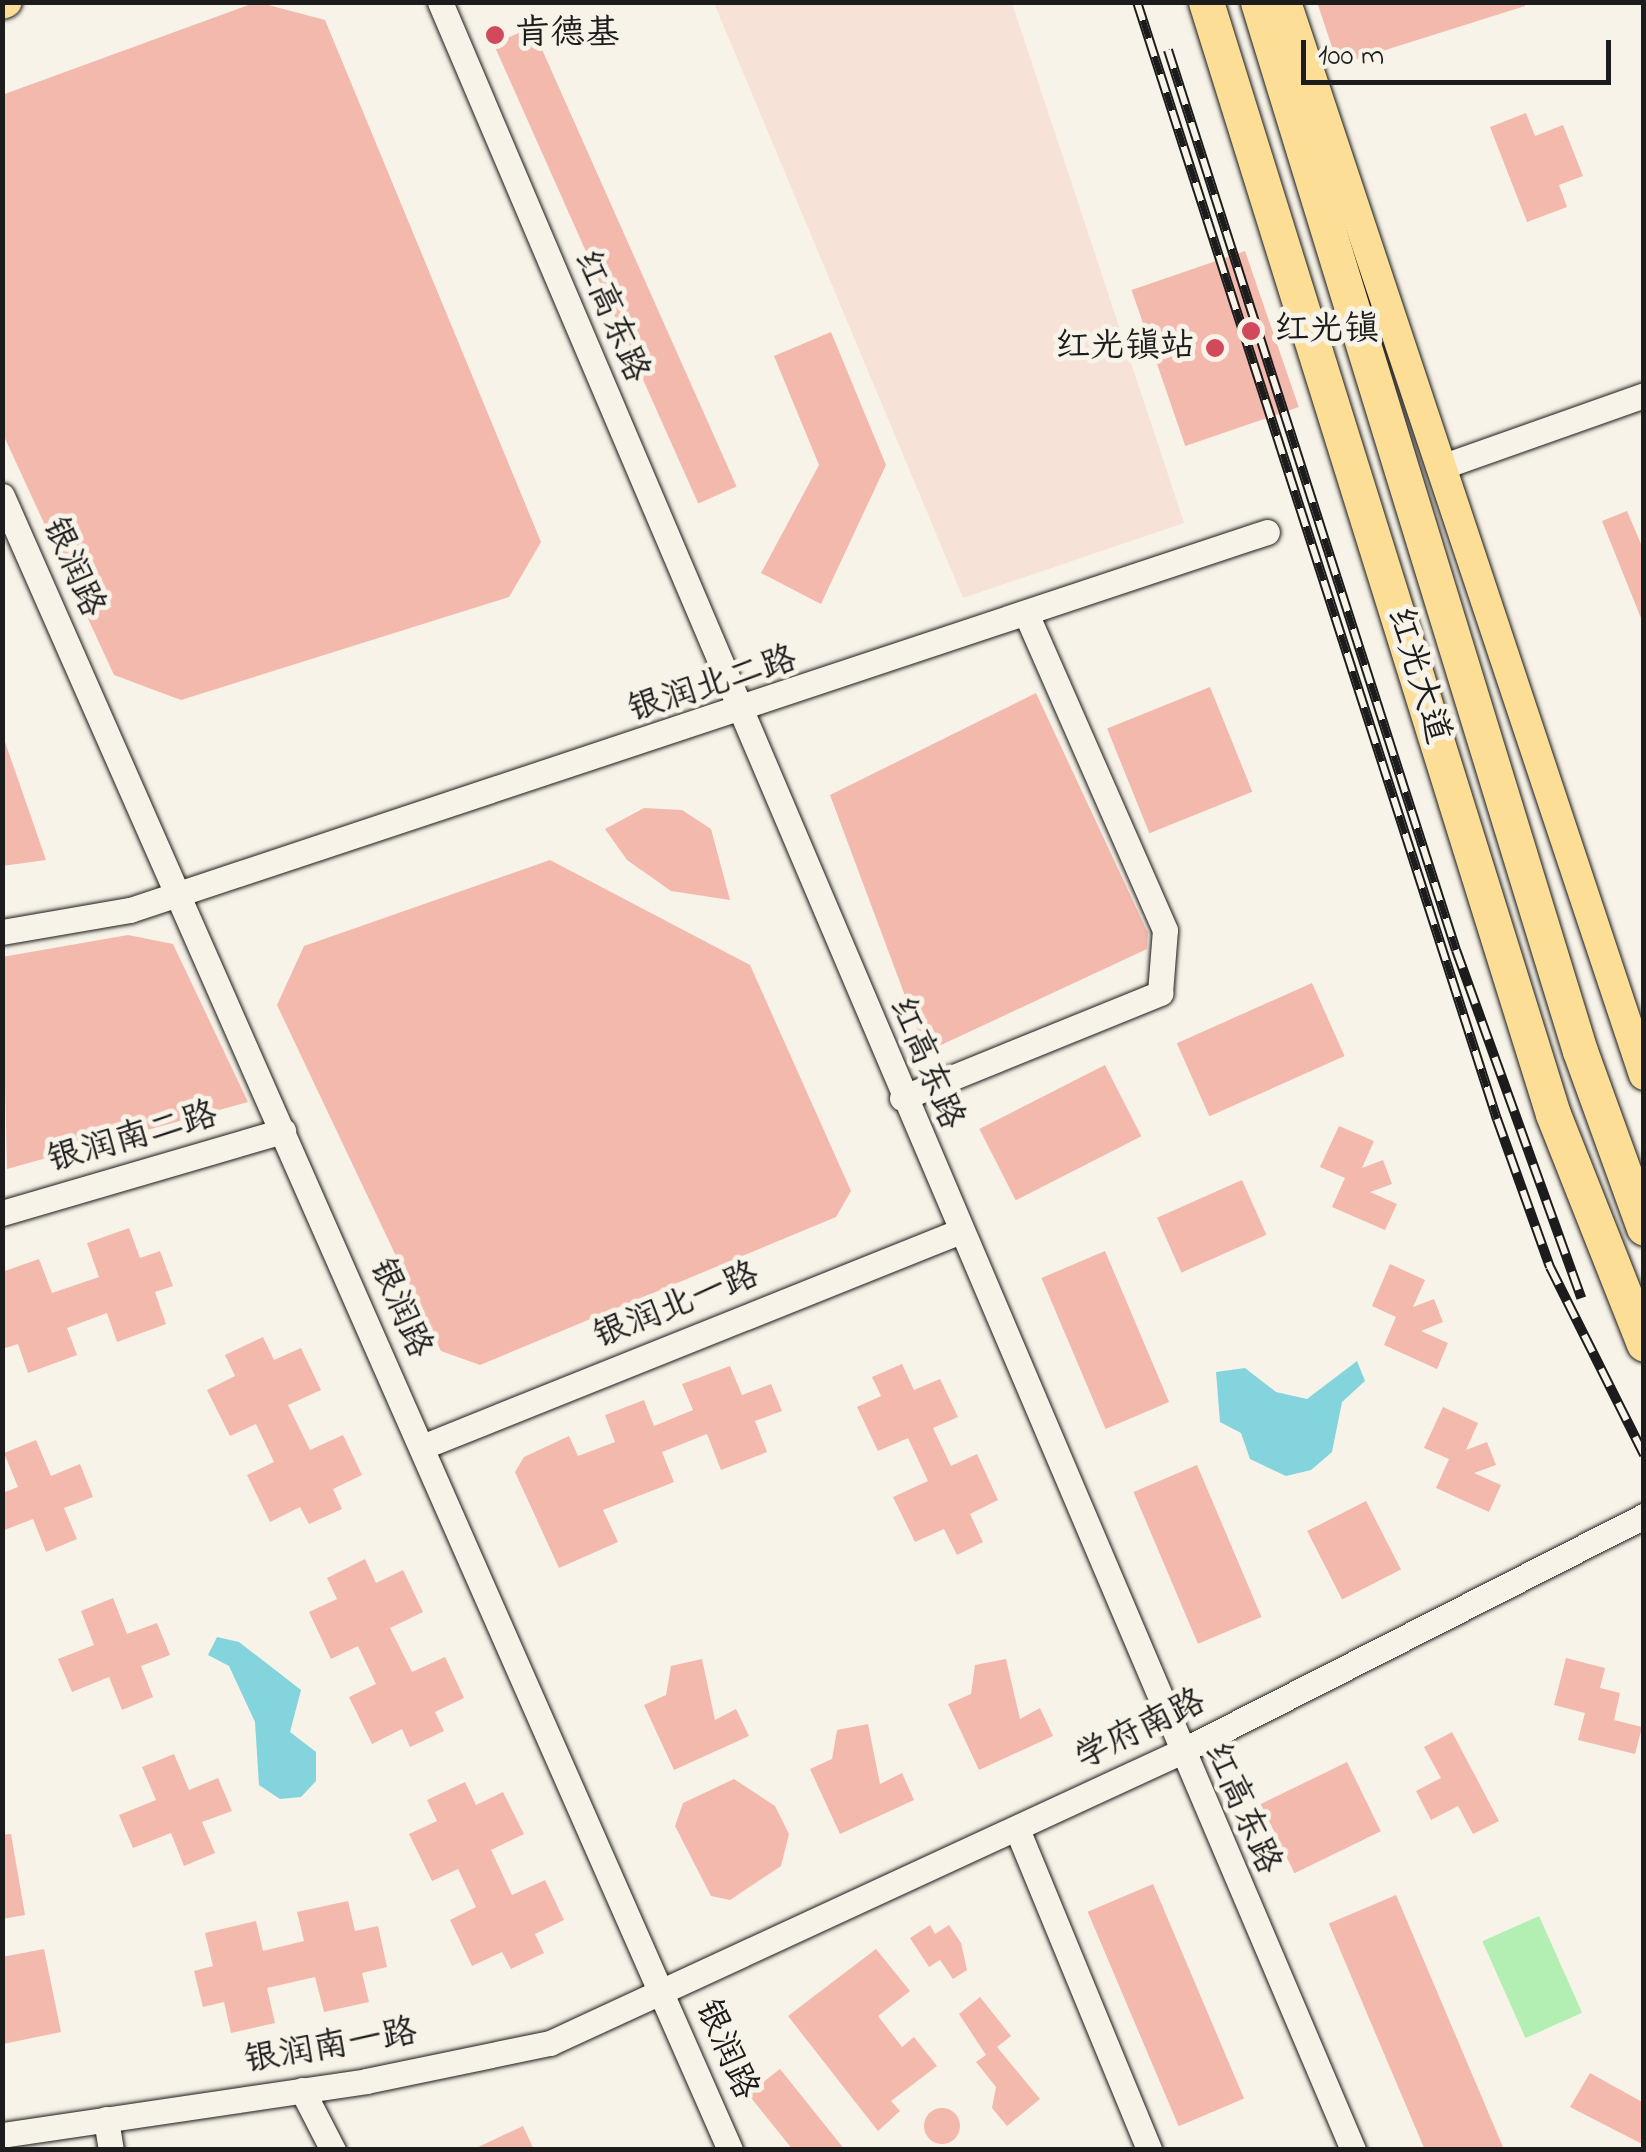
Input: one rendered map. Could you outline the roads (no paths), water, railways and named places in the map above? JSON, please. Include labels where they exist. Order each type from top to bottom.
[{"type":"highway","name":"红光大道","points":[[1206,2],[1554,1114],[1644,1344]]},
{"type":"highway","name":"红光大道","points":[[1258,2],[1574,1032],[1644,1228]]},
{"type":"main road","points":[[1286,2],[1644,1075]]},
{"type":"street","name":"红高东路","points":[[440,2],[1178,1754],[1352,2150]]},
{"type":"street","points":[[1441,467],[1644,394]]},
{"type":"street","name":"银润路","points":[[2,496],[730,2150]]},
{"type":"street","name":"银润北二路","points":[[176,895],[740,714],[1268,532]]},
{"type":"street","points":[[902,1098],[1160,992],[1165,930],[1027,616]]},
{"type":"street","points":[[2,915],[176,895]]},
{"type":"street","points":[[2,932],[176,895]]},
{"type":"street","name":"银润南二路","points":[[2,1214],[283,1132]]},
{"type":"street","name":"银润北一路","points":[[422,1447],[958,1232]]},
{"type":"street","name":"学府南路","points":[[662,1995],[1178,1754],[1644,1516]]},
{"type":"street","points":[[1016,1829],[1148,2150]]},
{"type":"street","name":"银润南一路","points":[[2,2134],[302,2090],[550,2042],[662,1995]]},
{"type":"street","points":[[302,2090],[333,2150]]},
{"type":"street","points":[[106,2119],[111,2150]]},
{"type":"water","points":[[1357,1361],[1365,1381],[1342,1402],[1332,1452],[1311,1470],[1286,1476],[1250,1459],[1241,1433],[1220,1422],[1216,1372],[1245,1368],[1276,1392],[1307,1399]]},
{"type":"water","points":[[217,1637],[239,1642],[301,1690],[290,1732],[316,1752],[316,1781],[301,1797],[280,1799],[259,1785],[255,1722],[229,1666],[208,1655]]},
{"type":"railway","points":[[1137,2],[1497,1119],[1550,1267],[1644,1455]]},
{"type":"railway","points":[[1168,50],[1456,950],[1581,1298]]},
{"type":"place","name":"肯德基","points":[[495,35]]},
{"type":"place","name":"红光镇","points":[[1251,331]]},
{"type":"place","name":"红光镇站","points":[[1215,348]]}]
